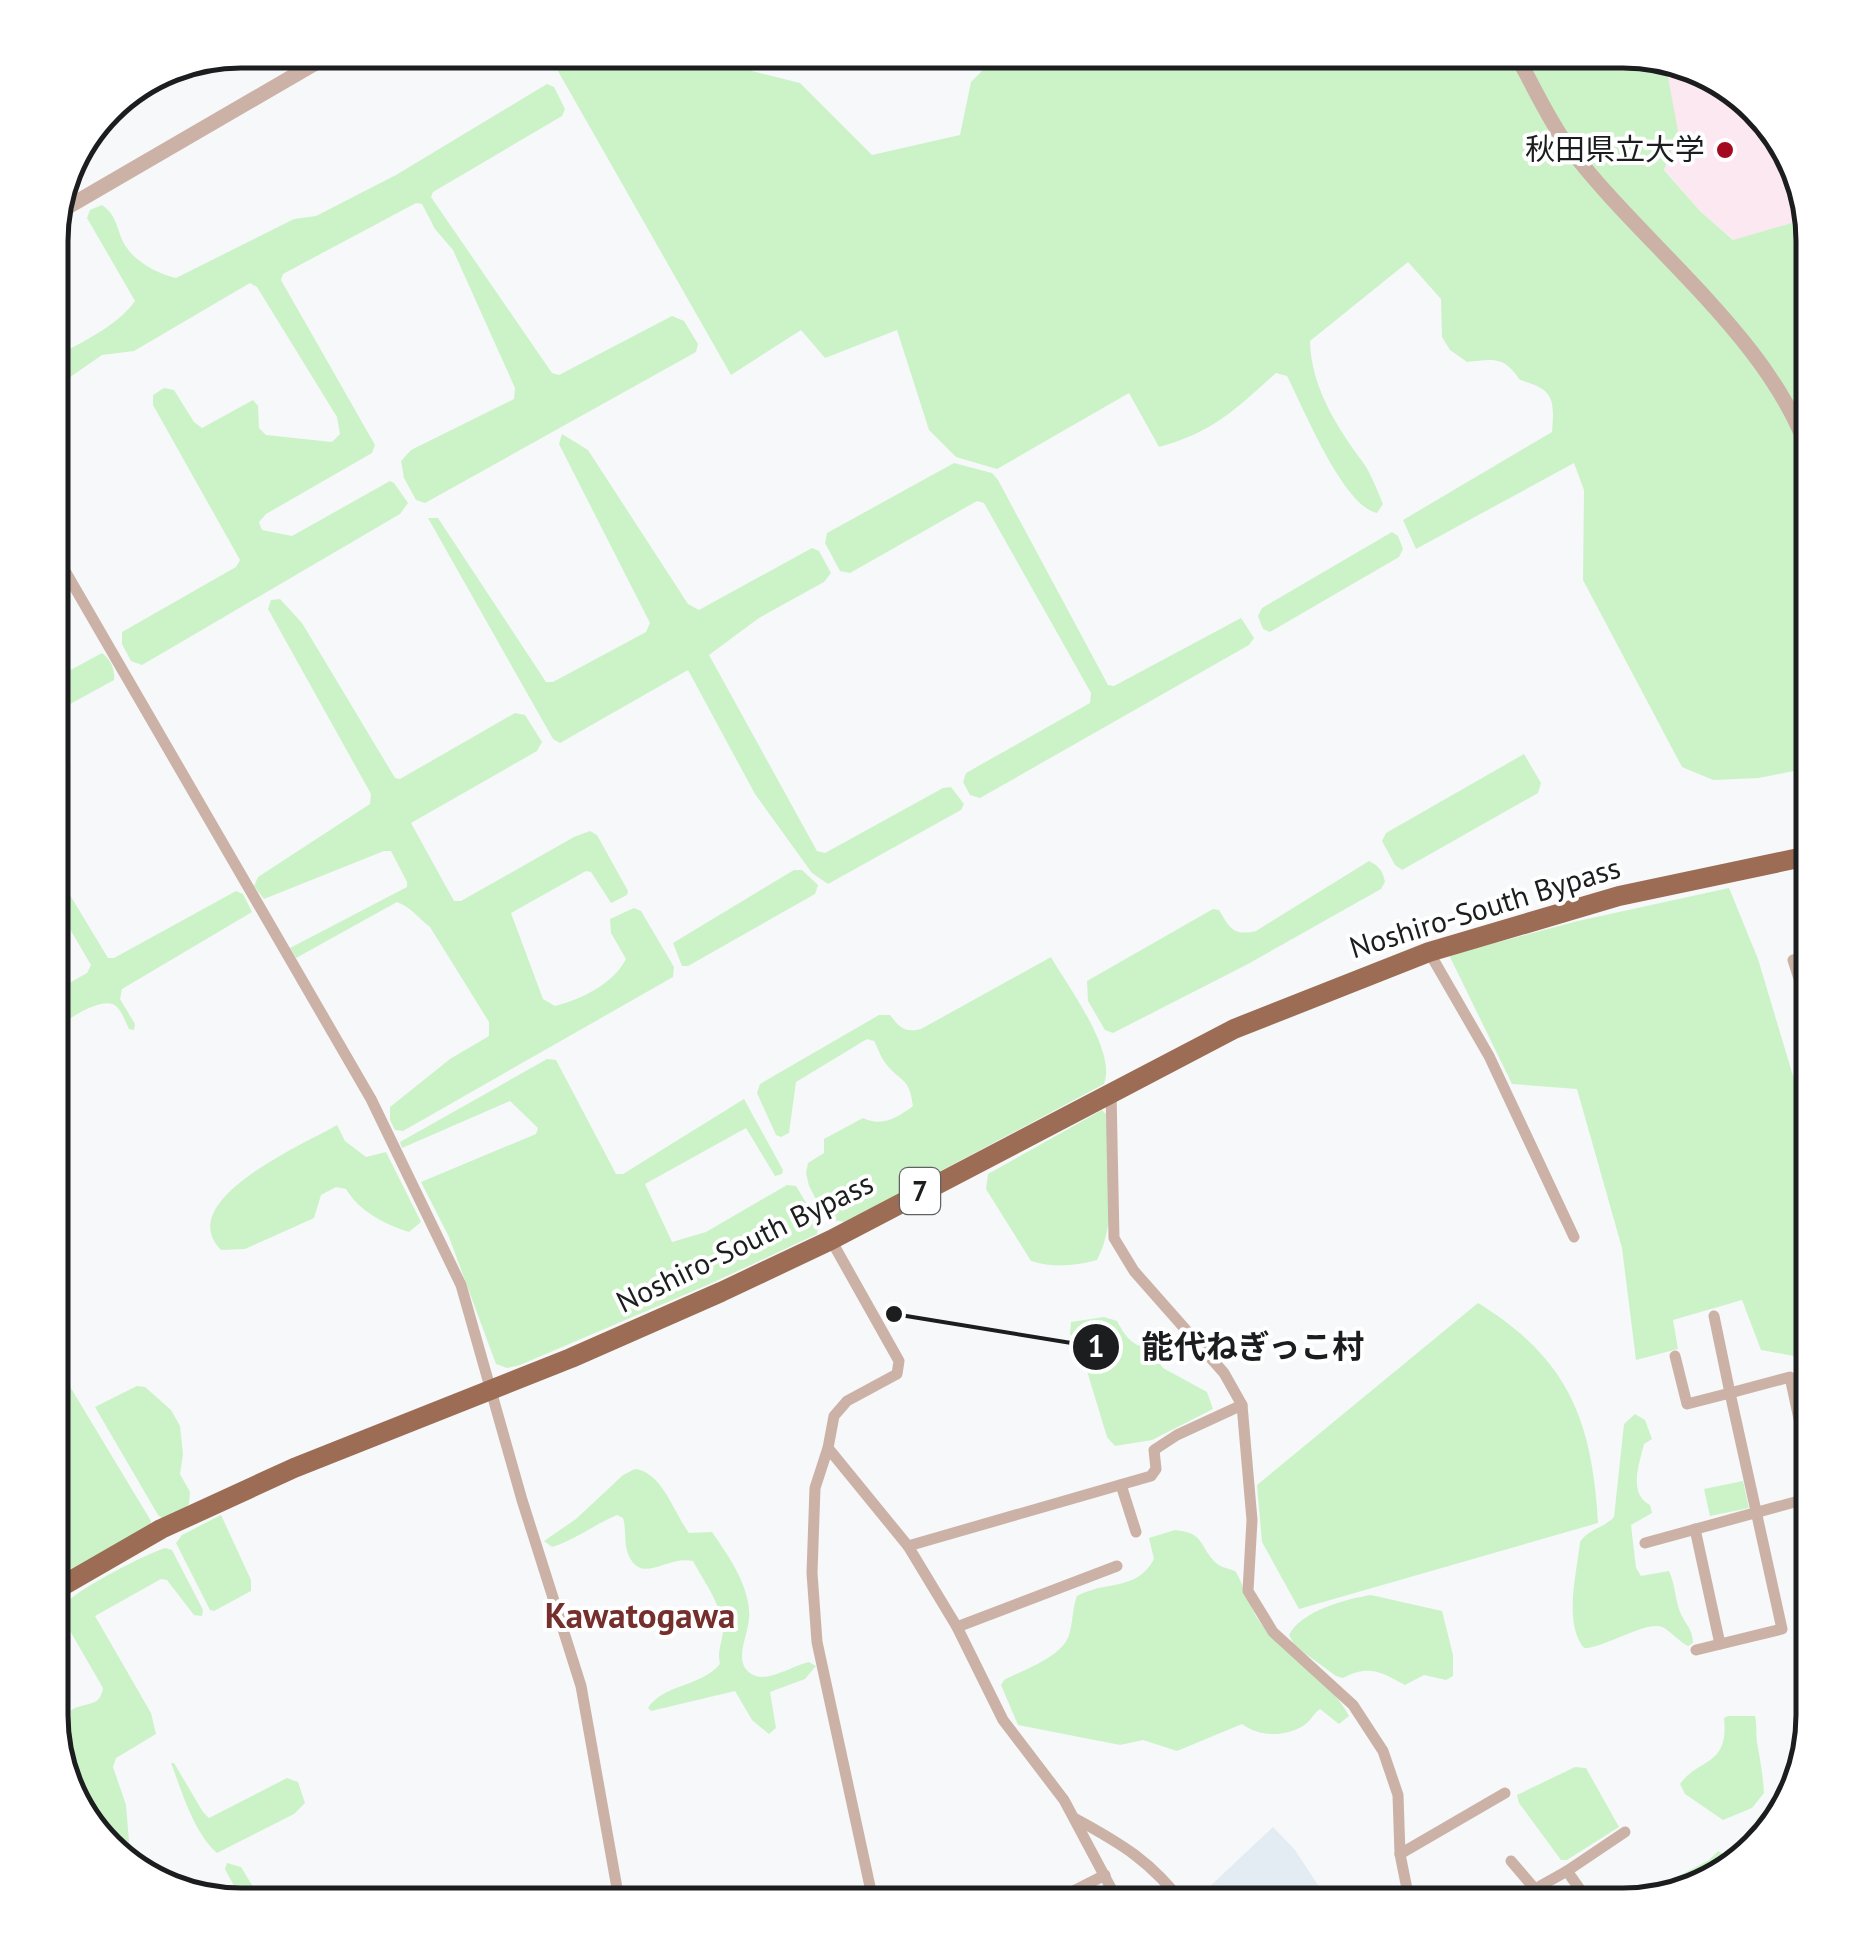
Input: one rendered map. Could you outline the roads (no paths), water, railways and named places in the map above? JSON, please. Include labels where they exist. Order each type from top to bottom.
[{"type":"highway","name":"Noshiro-South Bypass","points":[[68,1583],[161,1529],[294,1468],[571,1358],[831,1240],[1234,1029],[1429,952],[1619,896],[1796,859]]},
{"type":"street","points":[[72,205],[307,68]]},
{"type":"street","points":[[1523,68],[1568,147],[1728,324],[1779,390],[1796,423]]},
{"type":"street","points":[[68,576],[371,1099],[461,1285],[522,1500],[581,1686],[617,1888]]},
{"type":"street","points":[[1429,952],[1485,1046],[1574,1237]]},
{"type":"street","points":[[1111,1091],[1114,1238],[1134,1270],[1224,1373],[1242,1405],[1252,1520],[1248,1591],[1273,1632],[1353,1705],[1383,1751],[1398,1796],[1400,1854],[1407,1888]]},
{"type":"street","points":[[831,1240],[899,1361],[896,1374],[847,1401],[834,1416],[814,1488],[812,1573],[817,1642],[870,1888]]},
{"type":"street","points":[[1696,1650],[1782,1629],[1714,1316]]},
{"type":"street","points":[[1675,1356],[1687,1404],[1790,1377],[1796,1405]]},
{"type":"street","points":[[908,1546],[1152,1476],[1156,1470],[1154,1450],[1242,1405]]},
{"type":"street","points":[[828,1448],[908,1546],[957,1628],[1003,1720],[1048,1775],[1112,1888]]},
{"type":"street","points":[[1121,1485],[1136,1532]]},
{"type":"street","points":[[1645,1544],[1796,1501]]},
{"type":"street","points":[[1695,1529],[1720,1644]]},
{"type":"street","points":[[957,1628],[1117,1566]]},
{"type":"street","points":[[1400,1854],[1505,1793]]},
{"type":"street","points":[[1074,1818],[1130,1848],[1171,1888]]},
{"type":"street","points":[[1511,1861],[1535,1888],[1625,1832]]},
{"type":"street","points":[[1567,1871],[1579,1888]]},
{"type":"street","points":[[1080,1888],[1105,1875]]},
{"type":"place","name":"秋田県立大学","points":[[1725,150]]},
{"type":"place","name":"能代ねぎっこ村","points":[[894,1314]]},
{"type":"district","name":"Kawatogawa","points":[[640,1616]]}]
